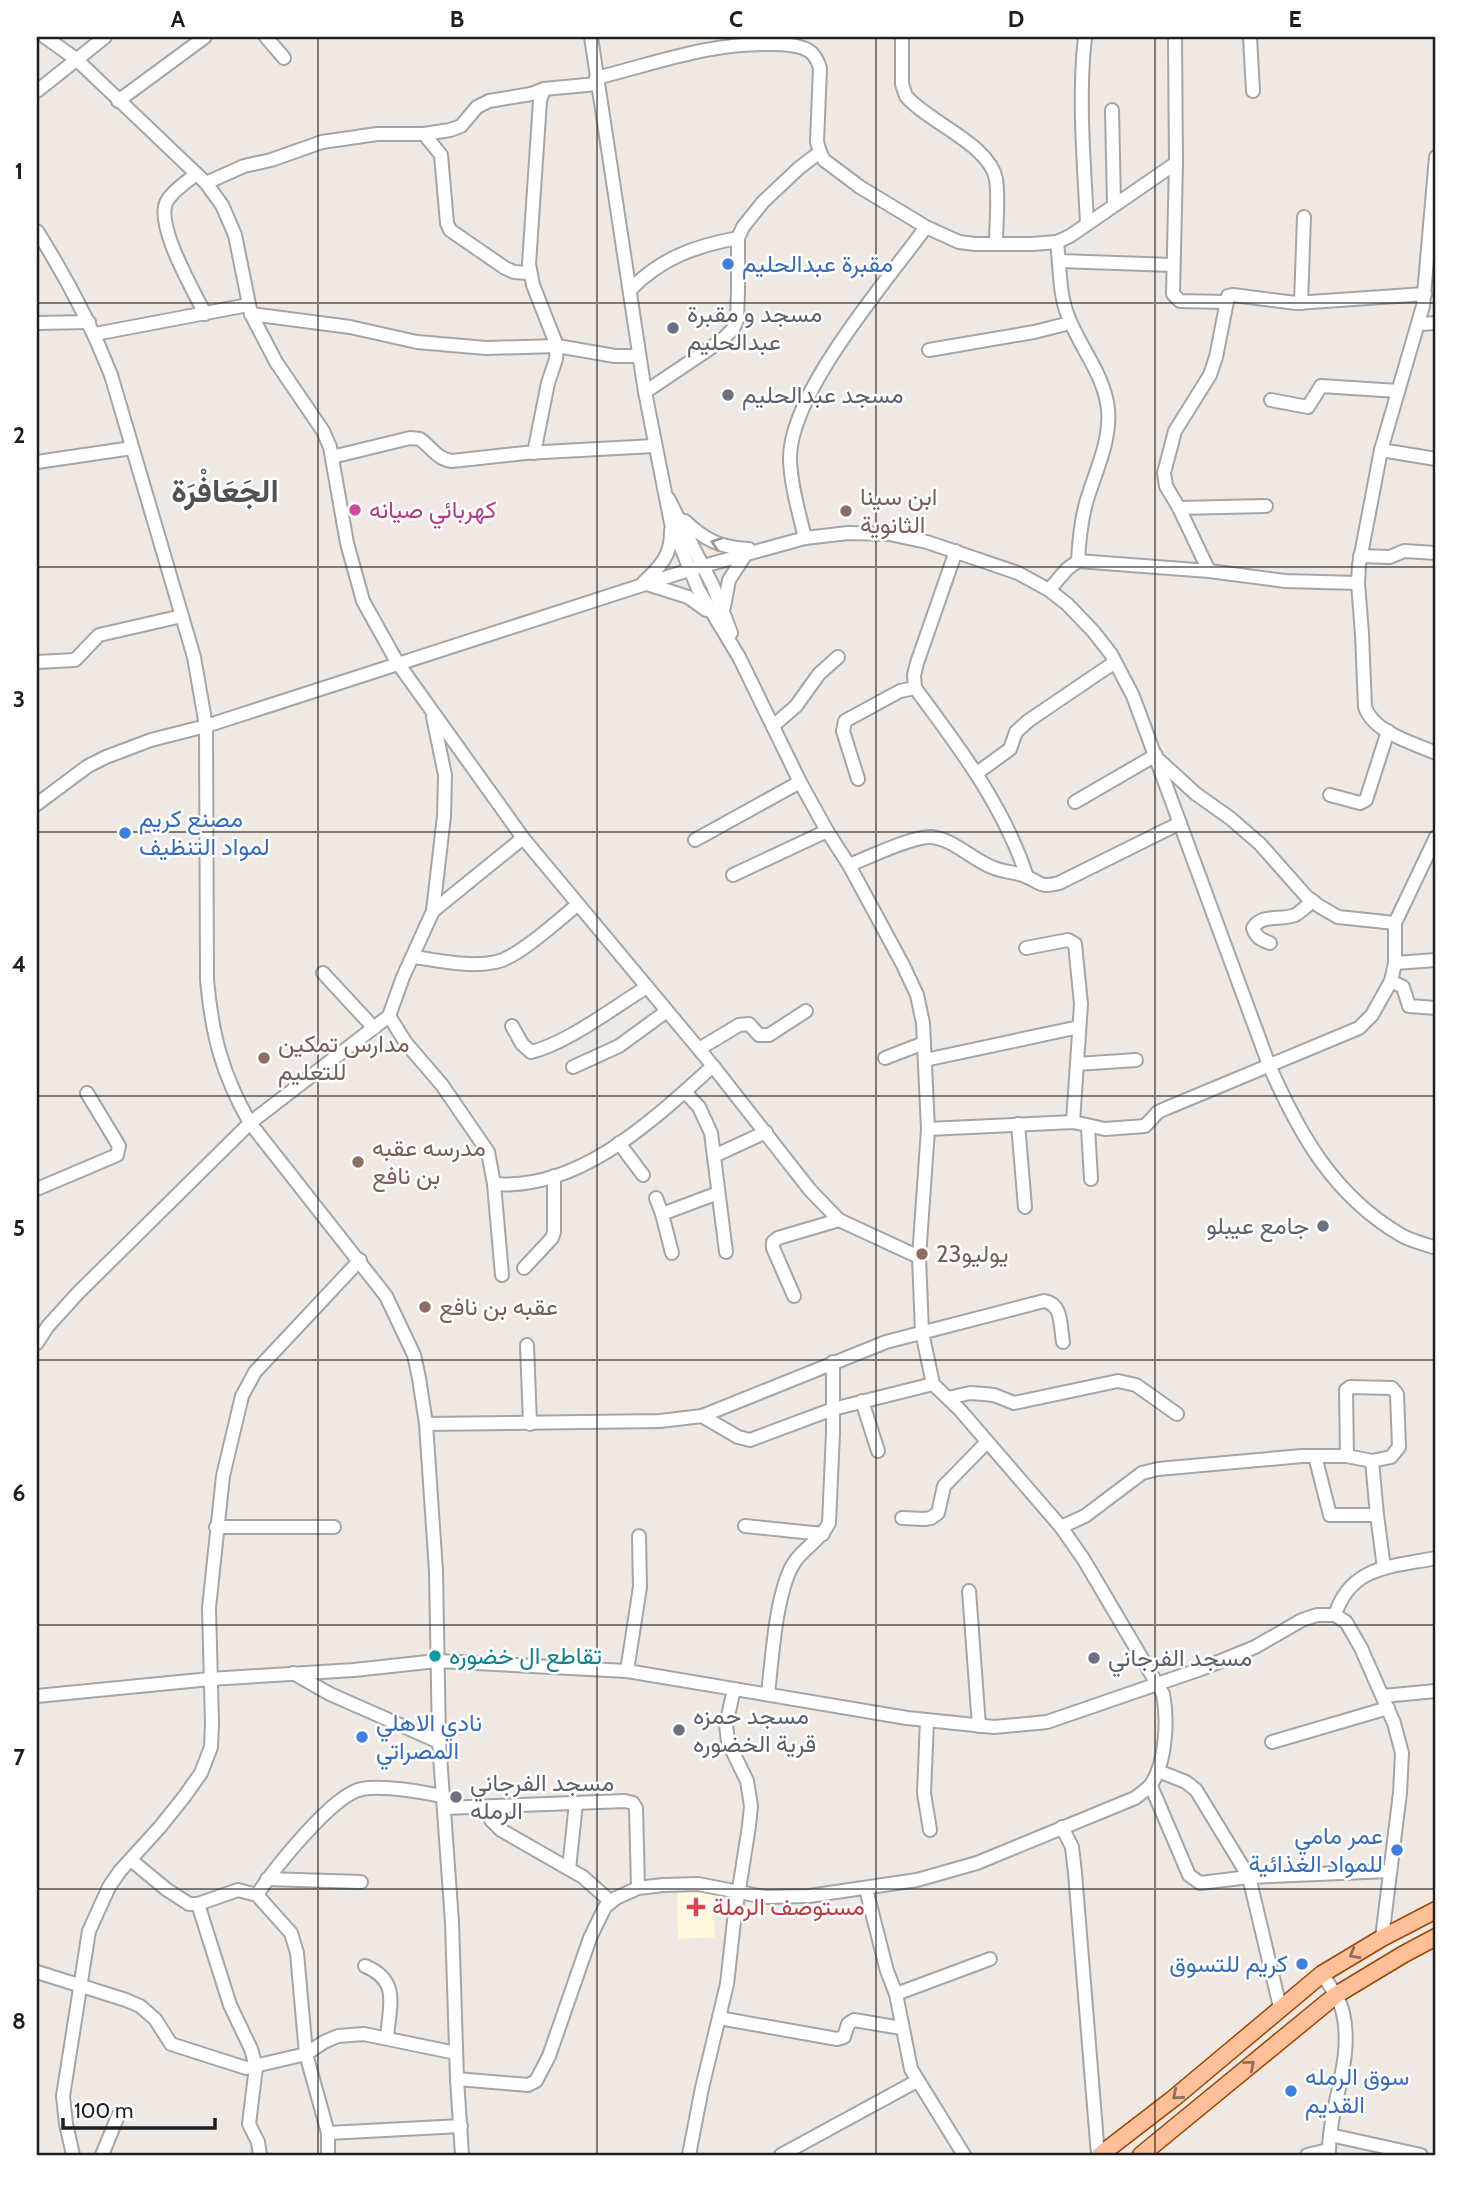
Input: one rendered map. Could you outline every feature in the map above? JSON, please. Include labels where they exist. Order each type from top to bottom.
[{"type":"main road","points":[[1099,2155],[1174,2098],[1322,1974],[1436,1910]]},
{"type":"main road","points":[[1141,2155],[1336,1995],[1436,1937]]},
{"type":"street","points":[[45,37],[76,59],[201,178],[222,205],[235,235],[249,310],[276,362],[323,431],[332,457],[347,543],[363,601],[397,662],[433,715],[523,838],[713,1066],[810,1190],[839,1220],[919,1257]]},
{"type":"street","points":[[37,92],[105,37]]},
{"type":"street","points":[[118,101],[205,37]]},
{"type":"street","points":[[266,37],[284,58]]},
{"type":"street","points":[[457,2079],[528,2085],[536,2081],[549,2056],[601,1913],[610,1902],[638,1888],[698,1884],[765,1897],[798,1897],[917,1880],[977,1863],[1135,1798],[1151,1786],[1158,1771],[1165,1736],[1166,1710],[1163,1694],[1084,1560],[1060,1527],[933,1384],[922,1332],[919,1257],[928,1129],[923,1023],[917,995],[904,965],[800,782],[720,616],[703,565],[675,518],[662,488],[639,356],[592,37]]},
{"type":"street","points":[[902,37],[902,84],[906,96],[977,150],[993,170],[996,188],[996,244]]},
{"type":"street","points":[[1085,37],[1082,97],[1087,223]]},
{"type":"street","points":[[1175,37],[1175,298],[1180,301],[1225,302]]},
{"type":"street","points":[[1250,37],[1253,91]]},
{"type":"street","points":[[205,314],[175,251],[166,227],[164,209],[171,196],[201,178],[271,160],[323,142],[377,134],[424,134],[461,126],[482,104],[544,89],[597,81],[703,50],[745,43],[806,48],[816,58],[820,68],[817,142],[824,160],[860,187],[926,228],[959,242],[1057,242],[1176,163]]},
{"type":"street","points":[[534,453],[557,346],[530,273],[540,101],[544,89]]},
{"type":"street","points":[[1112,110],[1114,203]]},
{"type":"street","points":[[424,134],[441,156],[447,223],[450,230],[505,268],[514,272],[530,273]]},
{"type":"street","points":[[645,392],[721,341],[733,329],[737,320],[738,238],[750,215],[799,168],[820,152]]},
{"type":"street","points":[[1436,157],[1425,294],[1420,324],[1381,450],[1357,583],[1365,707],[1368,716],[1388,731],[1436,753]]},
{"type":"street","points":[[1301,303],[1304,217]]},
{"type":"street","points":[[804,538],[790,458],[795,424],[815,382],[926,228]]},
{"type":"street","points":[[37,231],[61,269],[92,328],[111,374],[194,657],[206,726],[207,980],[211,1021],[218,1053],[232,1092],[250,1123],[386,1296],[414,1355],[426,1424],[436,1571],[439,1742],[452,1922],[462,2155]]},
{"type":"street","points":[[630,290],[644,275],[667,259],[710,243],[738,238]]},
{"type":"street","points":[[1057,242],[1063,299],[1070,323],[1104,388],[1108,411],[1107,434],[1082,524],[1078,561]]},
{"type":"street","points":[[1059,261],[1173,265]]},
{"type":"street","points":[[1209,572],[1164,480],[1175,431],[1210,375],[1227,296],[1301,303],[1425,294]]},
{"type":"street","points":[[37,323],[92,328],[249,310],[350,327],[417,342],[486,348],[557,346],[615,356],[639,356]]},
{"type":"street","points":[[929,351],[1070,323]]},
{"type":"street","points":[[1420,324],[1436,323]]},
{"type":"street","points":[[1270,400],[1308,407],[1321,386],[1398,391]]},
{"type":"street","points":[[332,457],[410,438],[420,439],[435,454],[444,460],[452,461],[654,446]]},
{"type":"street","points":[[37,462],[132,448]]},
{"type":"street","points":[[1381,450],[1436,459]]},
{"type":"street","points":[[1179,508],[1266,506]]},
{"type":"street","points":[[675,518],[706,540],[733,548],[764,549]]},
{"type":"street","points":[[675,518],[689,569],[720,616]]},
{"type":"street","points":[[643,585],[668,555],[675,518]]},
{"type":"street","points":[[37,804],[88,766],[151,740],[206,726],[703,565],[804,538],[848,533],[889,534],[956,551],[1018,573],[1049,590],[1093,631],[1115,662],[1133,696],[1269,1065],[1297,1121],[1325,1170],[1347,1193],[1370,1214],[1404,1237],[1436,1248]]},
{"type":"street","points":[[956,551],[914,675],[915,688],[977,773],[1019,851],[1027,877]]},
{"type":"street","points":[[1360,556],[1390,557],[1404,551],[1436,553]]},
{"type":"street","points":[[720,616],[729,580],[746,554]]},
{"type":"street","points":[[1049,590],[1062,574],[1078,561],[1285,581],[1357,583]]},
{"type":"street","points":[[643,585],[688,597],[720,616]]},
{"type":"street","points":[[37,662],[75,660],[99,635],[182,616]]},
{"type":"street","points":[[773,726],[796,706],[819,674],[838,657]]},
{"type":"street","points":[[977,773],[1010,749],[1016,732],[1028,721],[1115,662]]},
{"type":"street","points":[[858,779],[843,731],[845,721],[900,691],[915,688]]},
{"type":"street","points":[[37,1343],[48,1326],[78,1293],[250,1123],[389,1016],[403,977],[433,911],[444,816],[444,775],[433,715]]},
{"type":"street","points":[[1330,795],[1360,803],[1366,800],[1388,731]]},
{"type":"street","points":[[1075,802],[1156,757]]},
{"type":"street","points":[[1156,757],[1196,794],[1260,844],[1313,901],[1329,913],[1338,917],[1395,923]]},
{"type":"street","points":[[695,840],[800,782]]},
{"type":"street","points":[[849,865],[916,840],[935,838],[994,869],[1027,877],[1045,887],[1059,883],[1181,823]]},
{"type":"street","points":[[733,875],[827,831]]},
{"type":"street","points":[[928,1129],[1073,1122],[1105,1129],[1145,1126],[1158,1112],[1359,1028],[1372,1015],[1391,981],[1395,963],[1395,923],[1436,837]]},
{"type":"street","points":[[433,911],[523,838]]},
{"type":"street","points":[[1270,943],[1259,939],[1254,932],[1256,922],[1295,915],[1313,901]]},
{"type":"street","points":[[413,957],[475,964],[498,962],[577,905]]},
{"type":"street","points":[[1026,948],[1068,940],[1074,944],[1081,1004],[1073,1122]]},
{"type":"street","points":[[1395,963],[1436,960]]},
{"type":"street","points":[[323,972],[374,1028]]},
{"type":"street","points":[[1391,981],[1403,987],[1409,1006],[1436,1008]]},
{"type":"street","points":[[512,1026],[522,1044],[531,1052],[540,1050],[647,986]]},
{"type":"street","points":[[573,1067],[619,1046],[667,1011]]},
{"type":"street","points":[[699,1049],[739,1025],[749,1024],[760,1035],[769,1035],[806,1011]]},
{"type":"street","points":[[389,1016],[407,1043],[442,1085],[488,1152],[494,1184],[502,1275]]},
{"type":"street","points":[[925,1060],[1079,1027]]},
{"type":"street","points":[[885,1058],[924,1043]]},
{"type":"street","points":[[1077,1064],[1136,1060]]},
{"type":"street","points":[[494,1184],[527,1183],[554,1176],[601,1156],[663,1111],[713,1066]]},
{"type":"street","points":[[685,1092],[699,1107],[711,1133],[726,1252]]},
{"type":"street","points":[[37,1189],[117,1155],[120,1146],[87,1093]]},
{"type":"street","points":[[1018,1124],[1025,1207]]},
{"type":"street","points":[[1088,1127],[1091,1179]]},
{"type":"street","points":[[714,1156],[766,1132]]},
{"type":"street","points":[[619,1143],[643,1175]]},
{"type":"street","points":[[524,1268],[552,1238],[554,1232],[554,1176]]},
{"type":"street","points":[[662,1214],[719,1193]]},
{"type":"street","points":[[656,1198],[672,1254]]},
{"type":"street","points":[[794,1296],[773,1248],[773,1242],[778,1238],[839,1220]]},
{"type":"street","points":[[73,2155],[63,2096],[89,1931],[109,1887],[120,1871],[176,1807],[208,1760],[212,1723],[209,1608],[216,1527],[231,1434],[242,1396],[255,1371],[360,1260]]},
{"type":"street","points":[[426,1424],[660,1422],[702,1416],[886,1342],[1044,1301],[1058,1308],[1063,1342]]},
{"type":"street","points":[[527,1345],[530,1423]]},
{"type":"street","points":[[768,1694],[777,1618],[784,1588],[795,1560],[823,1534],[829,1523],[832,1505],[833,1362]]},
{"type":"street","points":[[948,1398],[970,1393],[984,1394],[1014,1403],[1118,1381],[1136,1385],[1177,1414]]},
{"type":"street","points":[[702,1416],[738,1437],[750,1440],[833,1409],[933,1384]]},
{"type":"street","points":[[1060,1527],[1085,1516],[1142,1473],[1158,1469],[1315,1455],[1347,1456],[1372,1461],[1391,1457],[1399,1447],[1397,1394],[1392,1388],[1350,1388],[1346,1391],[1347,1456]]},
{"type":"street","points":[[862,1401],[878,1451]]},
{"type":"street","points":[[902,1518],[924,1519],[938,1513],[944,1486],[987,1442]]},
{"type":"street","points":[[1315,1455],[1330,1516],[1377,1515]]},
{"type":"street","points":[[1372,1461],[1384,1568]]},
{"type":"street","points":[[745,1526],[823,1534]]},
{"type":"street","points":[[216,1527],[334,1527]]},
{"type":"street","points":[[627,1671],[640,1587],[639,1536]]},
{"type":"street","points":[[1335,1615],[1344,1592],[1364,1575],[1384,1568],[1436,1558]]},
{"type":"street","points":[[969,1591],[979,1726]]},
{"type":"street","points":[[37,1696],[437,1661],[627,1671],[927,1720],[979,1726],[1021,1726],[1047,1722],[1157,1684],[1255,1647],[1302,1620],[1318,1615],[1335,1615],[1346,1622],[1385,1702],[1400,1742],[1403,1765],[1382,1938]]},
{"type":"street","points":[[293,1673],[330,1694],[439,1742]]},
{"type":"street","points":[[689,2155],[727,1984],[751,1806],[747,1781],[728,1742],[726,1725],[734,1689]]},
{"type":"street","points":[[1272,1742],[1385,1702],[1436,1691]]},
{"type":"street","points":[[927,1720],[925,1793],[930,1830]]},
{"type":"street","points":[[1158,1771],[1186,1782],[1196,1790],[1249,1877],[1280,2007]]},
{"type":"street","points":[[1151,1786],[1189,1875],[1200,1883],[1249,1877],[1389,1871]]},
{"type":"street","points":[[257,1895],[279,1863],[333,1807],[355,1791],[369,1788],[484,1807],[625,1801],[634,1805],[638,1888]]},
{"type":"street","points":[[569,1869],[576,1803]]},
{"type":"street","points":[[484,1807],[501,1830],[594,1885],[610,1902]]},
{"type":"street","points":[[1062,1827],[1072,1847],[1075,1873],[1099,2155]]},
{"type":"street","points":[[131,1860],[189,1904],[198,1904],[233,1891],[257,1895],[284,1924],[295,1941],[304,2011],[306,2054],[328,2133],[328,2155]]},
{"type":"street","points":[[267,1879],[360,1882]]},
{"type":"street","points":[[866,1889],[887,1971],[896,1994],[911,2069],[964,2155]]},
{"type":"street","points":[[198,1904],[230,2005],[251,2049],[256,2067],[249,2124],[258,2142],[260,2155]]},
{"type":"street","points":[[896,1994],[990,1959]]},
{"type":"street","points":[[365,1966],[384,1977],[392,1991],[387,2038]]},
{"type":"street","points":[[37,1972],[140,2006],[155,2019],[171,2044],[238,2066],[256,2067],[306,2054],[324,2042],[349,2033],[456,2053]]},
{"type":"street","points":[[1307,2155],[1329,2153],[1345,2045],[1343,2011],[1322,1974]]},
{"type":"street","points":[[719,2018],[837,2039],[845,2037],[848,2024],[853,2020],[901,2028]]},
{"type":"street","points":[[780,2155],[917,2081]]},
{"type":"street","points":[[102,2155],[118,2116]]},
{"type":"street","points":[[328,2133],[461,2126]]},
{"type":"street","points":[[1330,2135],[1421,2155]]},
{"type":"shaded area","name":"مستوصف الرملة","points":[[713,1890],[715,1937],[678,1939],[677,1893]]},
{"type":"place","name":"مقبرة عبدالحليم","points":[[728,264]]},
{"type":"place","name":"مسجد و مقبرة عبدالحليم","points":[[673,328]]},
{"type":"place","name":"مسجد عبدالحليم","points":[[728,395]]},
{"type":"place","name":"كهربائي صيانه","points":[[355,510]]},
{"type":"place","name":"ابن سينا الثانوية","points":[[846,511]]},
{"type":"place","name":"مصنع كريم لمواد التنظيف","points":[[125,833]]},
{"type":"place","name":"مدارس تمكين للتعليم","points":[[264,1058]]},
{"type":"place","name":"مدرسه عقبه بن نافع","points":[[358,1162]]},
{"type":"place","name":"جامع عيبلو","points":[[1323,1226]]},
{"type":"place","name":"23يوليو","points":[[922,1254]]},
{"type":"place","name":"عقبه بن نافع","points":[[425,1307]]},
{"type":"place","name":"تقاطع ال خضوره","points":[[435,1656]]},
{"type":"place","name":"مسجد الفرجاني","points":[[1094,1658]]},
{"type":"place","name":"مسجد حمزه قرية الخضوره","points":[[679,1730]]},
{"type":"place","name":"نادي الاهلي المصراتي","points":[[362,1737]]},
{"type":"place","name":"مسجد الفرجاني الرمله","points":[[456,1797]]},
{"type":"place","name":"عمر مامي للمواد الغذائية","points":[[1397,1850]]},
{"type":"place","name":"مستوصف الرملة","points":[[696,1907]]},
{"type":"place","name":"كريم للتسوق","points":[[1302,1964]]},
{"type":"place","name":"سوق الرمله القديم","points":[[1291,2091]]},
{"type":"district","name":"الجَعَافْرَة","points":[[225,491]]}]
